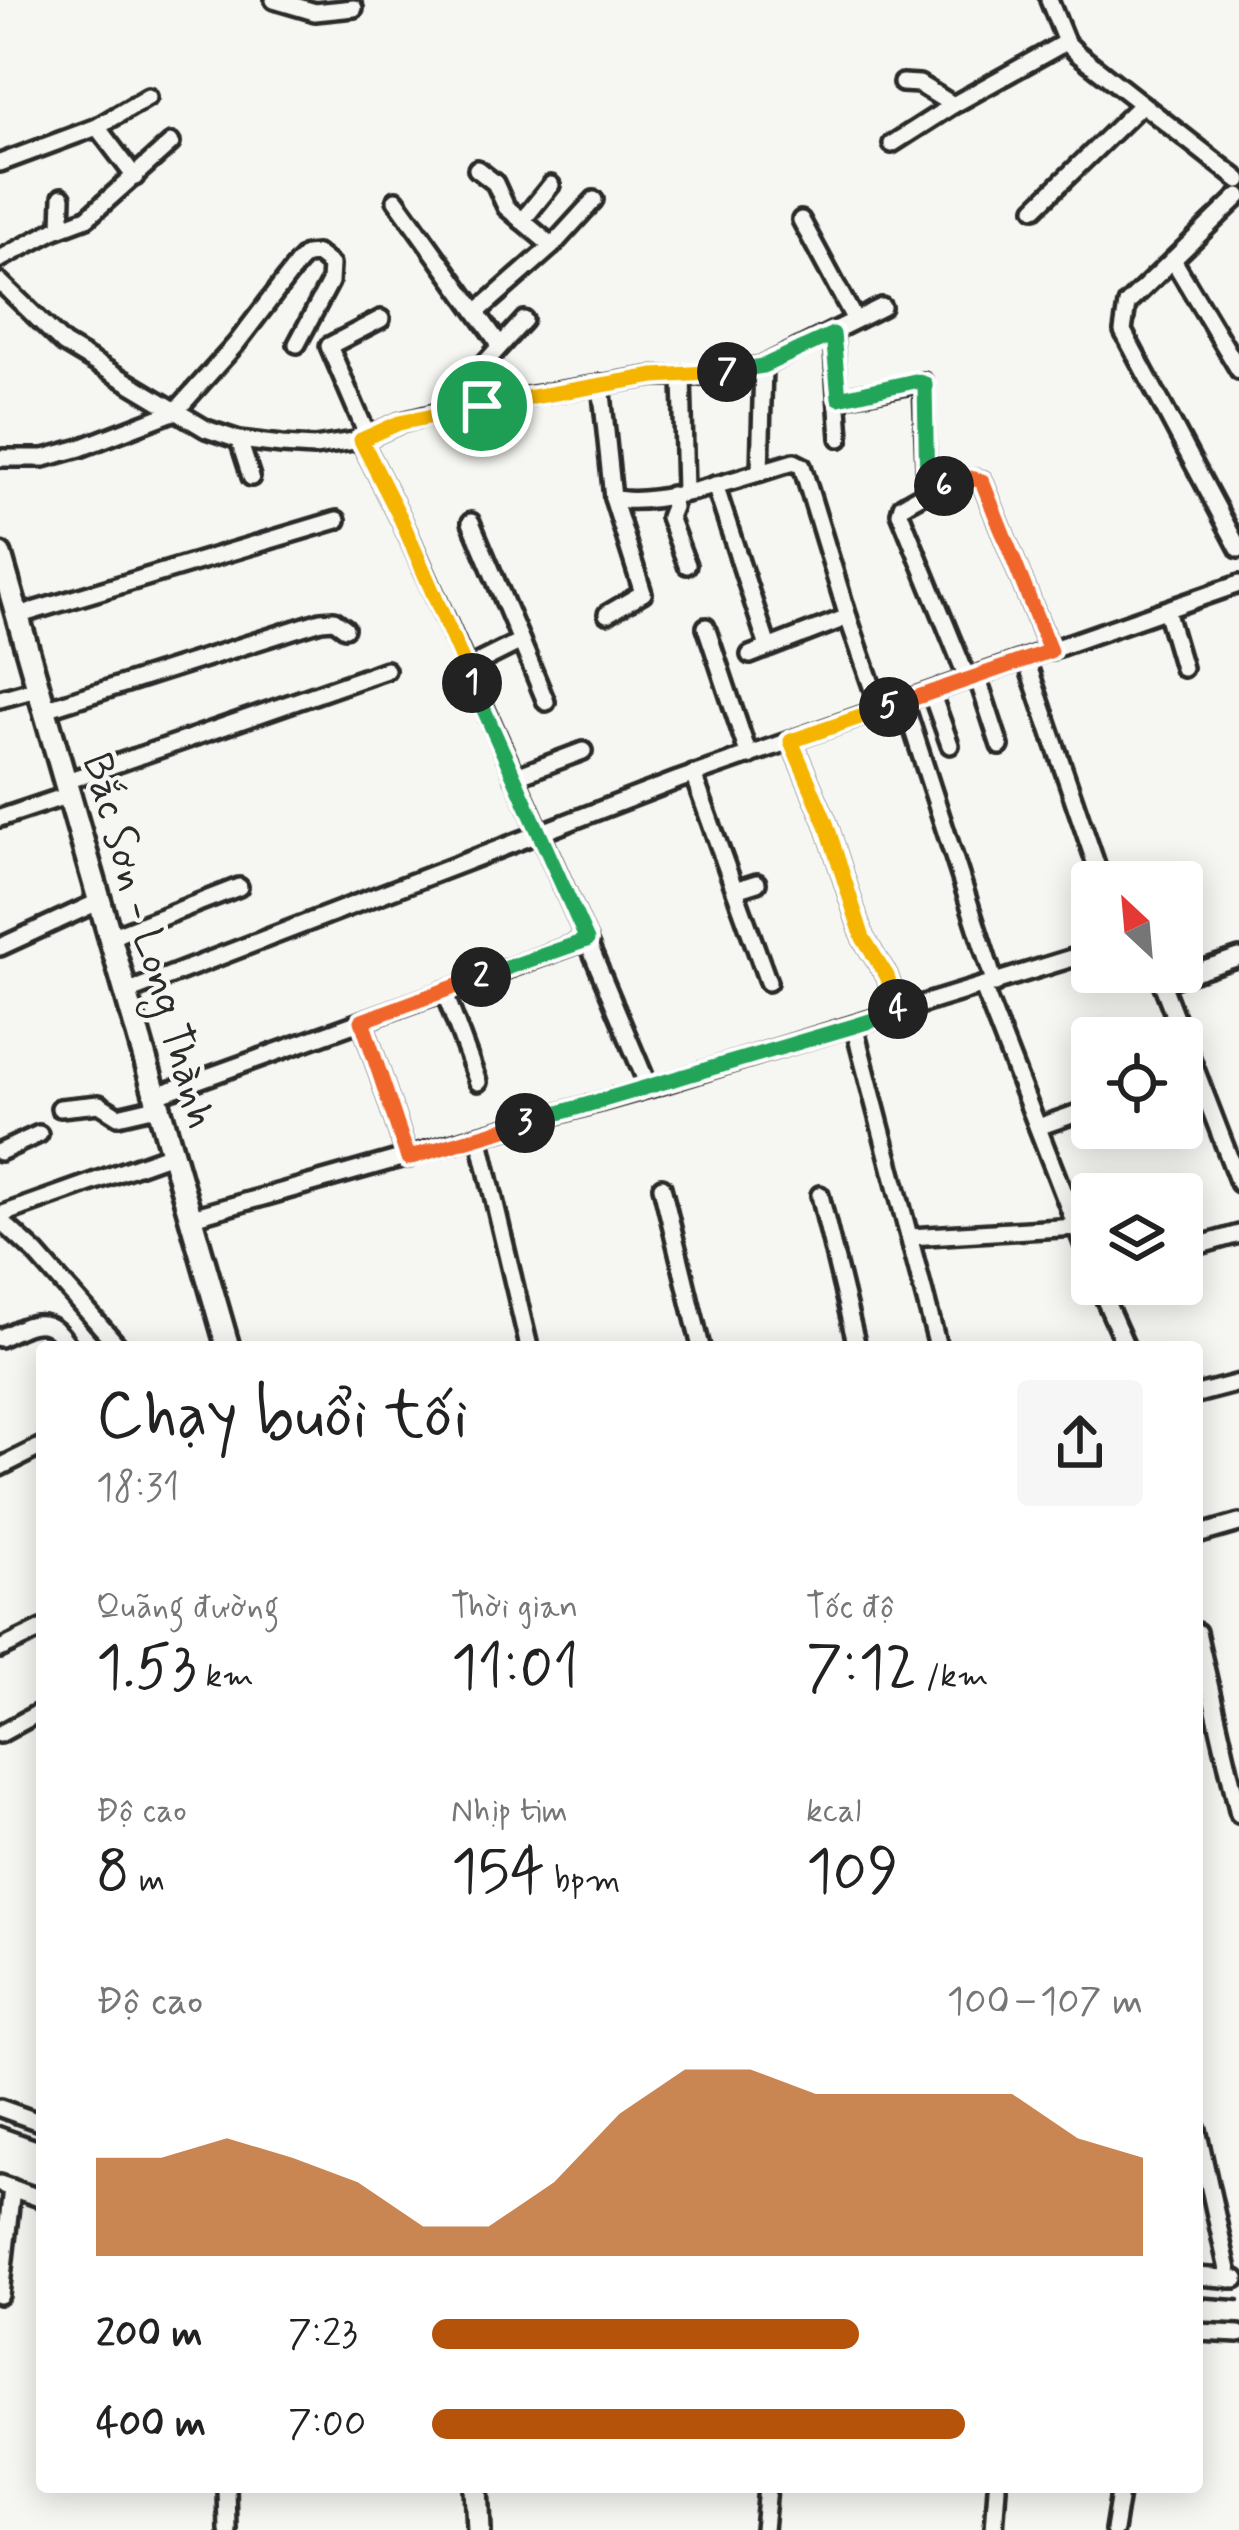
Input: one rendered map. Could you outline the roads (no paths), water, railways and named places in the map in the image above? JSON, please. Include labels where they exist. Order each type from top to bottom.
[{"type":"main road","name":"Bắc Sơn - Long Thành","points":[[0,555],[4,585],[128,992],[227,1341]]},
{"type":"main road","points":[[477,2493],[479,2530]]},
{"type":"street","points":[[274,0],[315,12],[354,8]]},
{"type":"street","points":[[1048,0],[1066,42],[1239,180]]},
{"type":"street","points":[[892,144],[1066,42]]},
{"type":"street","points":[[902,83],[919,84],[952,105]]},
{"type":"street","points":[[0,163],[98,127],[148,98]]},
{"type":"street","points":[[1035,208],[1142,104]]},
{"type":"street","points":[[98,127],[135,176]]},
{"type":"street","points":[[0,259],[61,227],[78,225],[171,143]]},
{"type":"street","points":[[477,169],[491,178],[506,207],[552,246]]},
{"type":"street","points":[[522,221],[551,185]]},
{"type":"street","points":[[1239,196],[1127,304],[1123,331],[1239,549]]},
{"type":"street","points":[[61,227],[62,197]]},
{"type":"street","points":[[396,200],[500,345]]},
{"type":"street","points":[[476,312],[552,246],[594,200]]},
{"type":"street","points":[[801,220],[855,320]]},
{"type":"street","points":[[0,458],[44,458],[176,411],[236,344],[298,263],[306,255],[317,254],[331,265],[330,282],[297,344]]},
{"type":"street","points":[[1174,263],[1239,370]]},
{"type":"street","points":[[0,282],[64,344],[206,428],[239,440],[314,447],[364,439],[399,423],[449,410],[654,376],[763,366],[882,307]]},
{"type":"street","points":[[381,320],[329,346],[364,439],[587,940],[605,955],[649,1088]]},
{"type":"street","points":[[482,406],[474,375],[524,320]]},
{"type":"street","points":[[833,334],[840,438]]},
{"type":"street","points":[[760,472],[763,366]]},
{"type":"street","points":[[682,376],[678,493],[669,517],[687,565]]},
{"type":"street","points":[[839,398],[923,382],[927,491]]},
{"type":"street","points":[[601,384],[613,498],[643,588],[641,596],[607,614]]},
{"type":"street","points":[[449,410],[458,429]]},
{"type":"street","points":[[239,440],[251,477]]},
{"type":"street","points":[[613,498],[631,501],[715,485],[794,462],[802,466],[880,710]]},
{"type":"street","points":[[1000,746],[900,514],[902,506],[927,491],[970,478],[982,481],[1050,651]]},
{"type":"street","points":[[715,485],[768,647]]},
{"type":"street","points":[[16,616],[337,520]]},
{"type":"street","points":[[471,522],[546,702]]},
{"type":"street","points":[[128,992],[694,774],[1239,584]]},
{"type":"street","points":[[1166,610],[1183,668]]},
{"type":"street","points":[[750,655],[848,617]]},
{"type":"street","points":[[0,699],[39,699],[321,621],[334,620],[345,628]]},
{"type":"street","points":[[706,627],[749,755]]},
{"type":"street","points":[[465,669],[521,641]]},
{"type":"street","points":[[1026,659],[1095,861]]},
{"type":"street","points":[[0,818],[386,670]]},
{"type":"street","points":[[931,692],[950,745]]},
{"type":"street","points":[[904,702],[989,985],[1071,1212]]},
{"type":"street","points":[[791,741],[826,823],[863,938],[887,976],[899,1012]]},
{"type":"street","points":[[514,777],[583,751]]},
{"type":"street","points":[[694,774],[768,982]]},
{"type":"street","points":[[735,890],[757,883]]},
{"type":"street","points":[[110,937],[239,886]]},
{"type":"street","points":[[0,947],[98,902]]},
{"type":"street","points":[[60,1108],[99,1104],[118,1116],[587,940]]},
{"type":"street","points":[[1239,957],[1162,983],[1239,1183]]},
{"type":"street","points":[[192,1217],[649,1088],[1071,959]]},
{"type":"street","points":[[444,991],[478,1082]]},
{"type":"street","points":[[362,1021],[408,1158]]},
{"type":"street","points":[[854,1026],[936,1341]]},
{"type":"street","points":[[1038,1127],[1071,1115]]},
{"type":"street","points":[[0,1152],[39,1133]]},
{"type":"street","points":[[479,1136],[528,1341]]},
{"type":"street","points":[[113,1341],[0,1217],[174,1153]]},
{"type":"street","points":[[662,1187],[700,1341]]},
{"type":"street","points":[[820,1195],[856,1341]]},
{"type":"street","points":[[910,1237],[1071,1227]]},
{"type":"street","points":[[1203,1244],[1239,1234]]},
{"type":"street","points":[[1107,1305],[1123,1341]]},
{"type":"street","points":[[0,1338],[32,1322],[60,1331],[66,1341]]},
{"type":"street","points":[[1203,1392],[1239,1383]]},
{"type":"street","points":[[0,1467],[36,1449]]},
{"type":"street","points":[[1203,1533],[1239,1523]]},
{"type":"street","points":[[0,1649],[36,1632]]},
{"type":"street","points":[[1203,1658],[1239,1814]]},
{"type":"street","points":[[0,1733],[36,1714]]},
{"type":"street","points":[[0,2108],[36,2120]]},
{"type":"street","points":[[1203,2153],[1235,2279],[1203,2276]]},
{"type":"street","points":[[0,2295],[6,2186],[36,2197]]},
{"type":"street","points":[[1203,2332],[1239,2334]]},
{"type":"street","points":[[226,2493],[227,2530]]},
{"type":"street","points":[[764,2530],[767,2493]]},
{"type":"street","points":[[994,2530],[997,2493]]},
{"type":"street","points":[[1114,2530],[1120,2493]]},
{"type":"railway","points":[[0,2126],[36,2139]]},
{"type":"railway","points":[[1203,2297],[1239,2300]]}]
